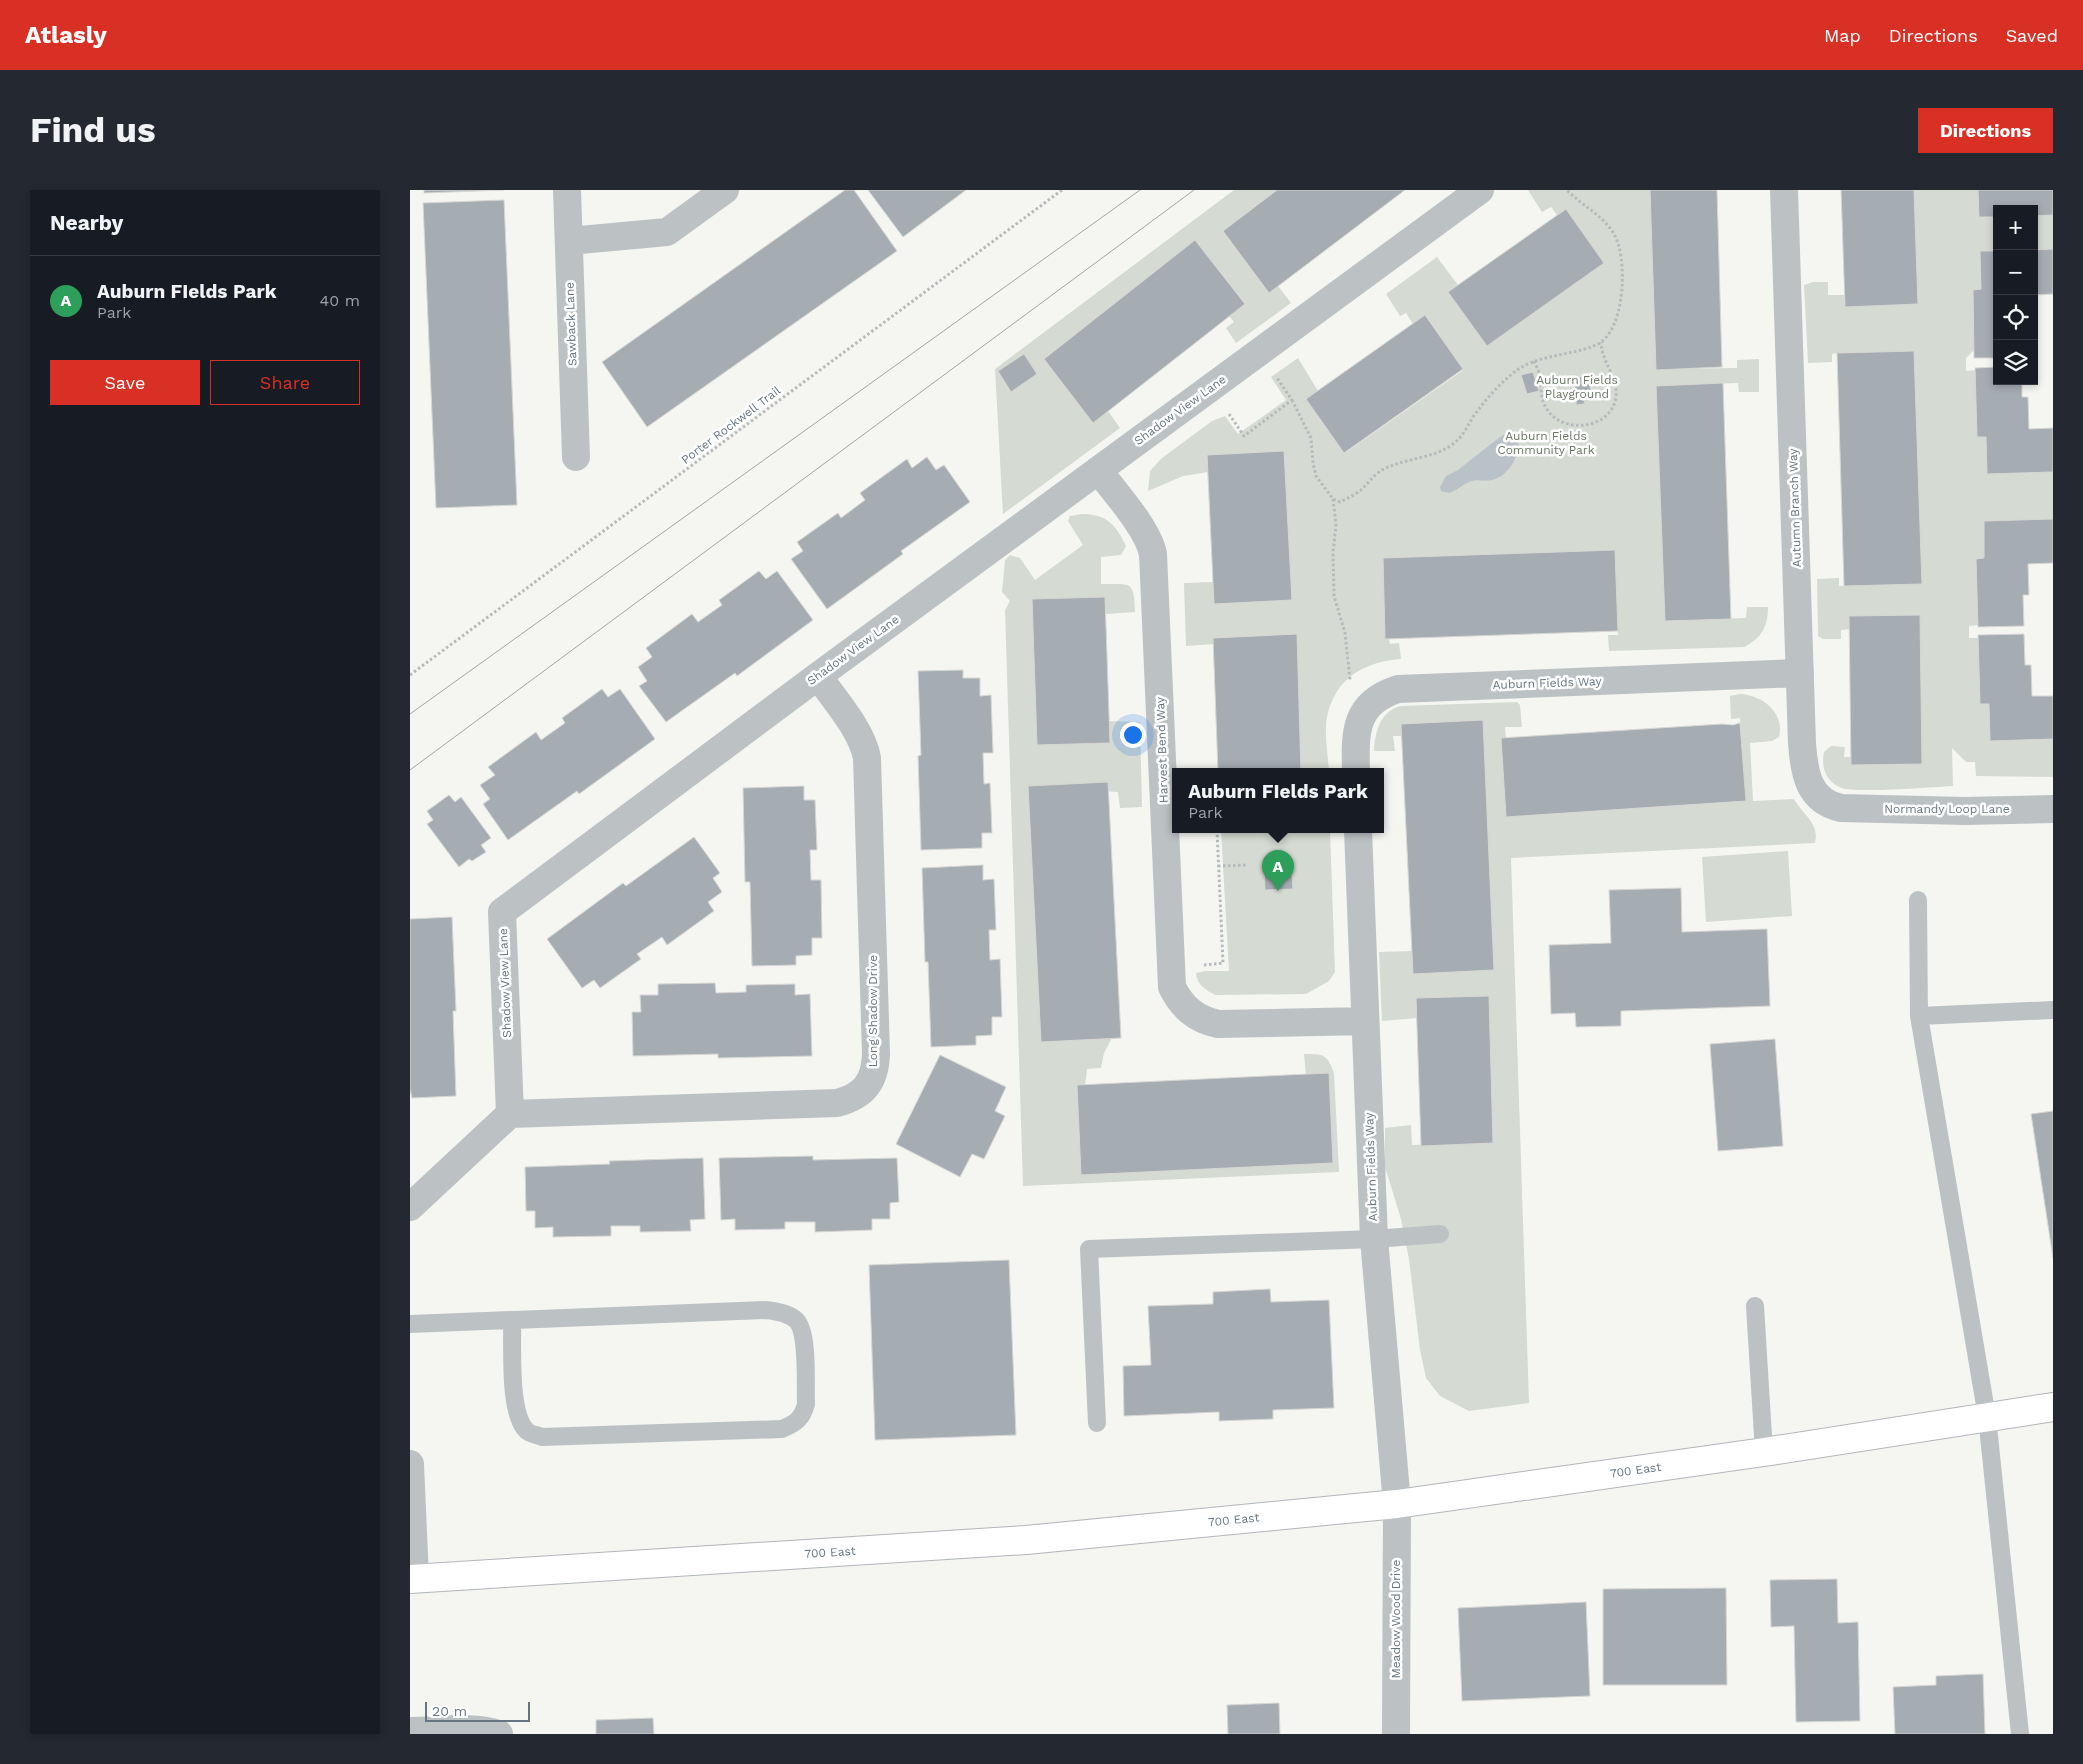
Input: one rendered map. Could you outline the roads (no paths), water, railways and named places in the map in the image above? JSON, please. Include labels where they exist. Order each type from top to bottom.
[{"type":"main road","name":"700 East","points":[[412,1578],[1026,1540],[1397,1504],[1764,1452],[2053,1407]]},
{"type":"street","name":"Sawback Lane","points":[[567,190],[576,458]]},
{"type":"street","points":[[569,241],[667,232],[725,190]]},
{"type":"street","name":"Shadow View Lane","points":[[510,1114],[502,912],[818,676],[1480,190]]},
{"type":"street","name":"Autumn Branch Way","points":[[1784,190],[1802,743],[1805,774],[1818,798],[1828,806],[1841,808]]},
{"type":"street","name":"Harvest Bend Way","points":[[1098,470],[1142,529],[1152,547],[1172,987],[1178,998],[1190,1012],[1208,1022],[1218,1024],[1366,1021]]},
{"type":"street","name":"Auburn Fields Way","points":[[1356,768],[1357,729],[1362,713],[1384,693],[1398,689],[1800,673]]},
{"type":"street","name":"Long Shadow Drive","points":[[510,1114],[837,1103],[857,1096],[870,1082],[874,1073],[876,1054],[867,758],[865,747],[859,736],[818,676]]},
{"type":"street","name":"Normandy Loop Lane","points":[[1841,808],[1964,811],[2053,809]]},
{"type":"street","name":"Auburn Fields Way","points":[[1358,833],[1374,1239],[1397,1504]]},
{"type":"street","points":[[410,1207],[510,1114]]},
{"type":"street","points":[[410,1464],[412,1578]]},
{"type":"street","name":"Meadow Wood Drive","points":[[1396,1734],[1397,1504]]},
{"type":"street","points":[[410,1731],[476,1730],[500,1734]]},
{"type":"lane","points":[[1918,900],[1919,1016],[1987,1417],[2020,1734]]},
{"type":"lane","points":[[1919,1016],[2053,1010]]},
{"type":"lane","points":[[1097,1423],[1089,1249],[1374,1239],[1440,1234]]},
{"type":"lane","points":[[1755,1306],[1764,1452]]},
{"type":"lane","points":[[410,1324],[512,1320],[767,1310],[785,1313],[797,1321],[803,1332],[806,1404],[803,1415],[795,1424],[782,1428],[542,1437],[535,1435],[528,1432],[520,1422],[515,1407],[512,1320]]},
{"type":"tram line","points":[[410,714],[1140,190]]},
{"type":"tram line","points":[[410,770],[1194,190]]},
{"type":"place","name":"Auburn FIelds Park","points":[[1278,891]]},
{"type":"park label","name":"Auburn Fields Playground","points":[[1577,387]]},
{"type":"park label","name":"Auburn Fields Community Park","points":[[1546,443]]}]
